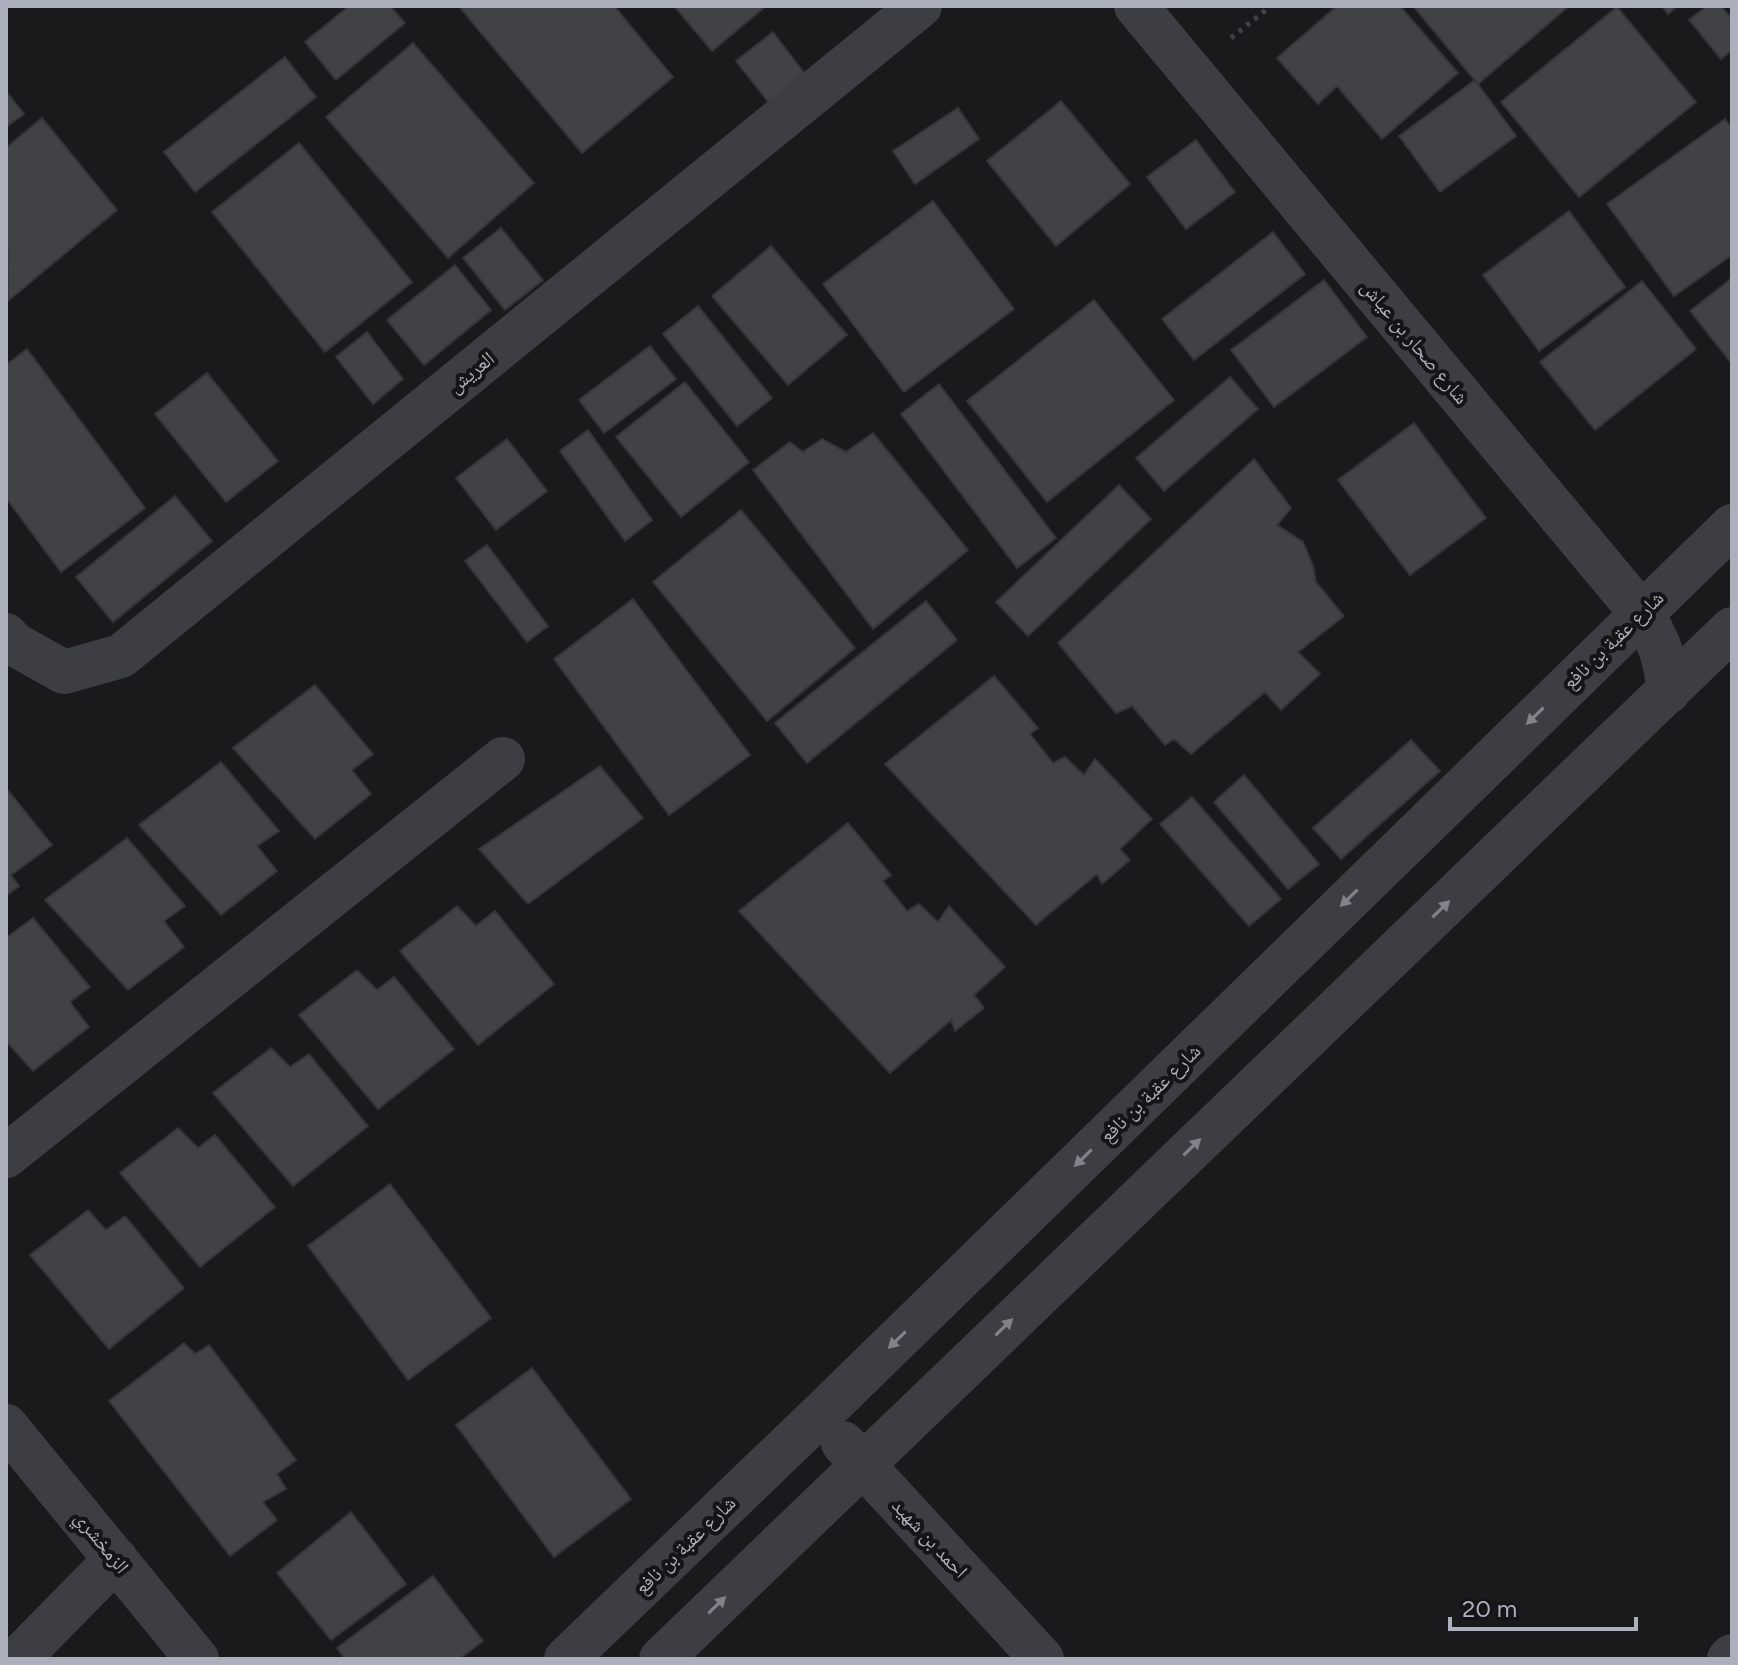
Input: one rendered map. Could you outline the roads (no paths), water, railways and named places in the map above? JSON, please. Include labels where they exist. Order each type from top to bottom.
[{"type":"street","name":"العريش","points":[[6,635],[14,644],[64,672],[121,656],[920,6]]},
{"type":"street","name":"شارع صحار بن عياش","points":[[1136,6],[1641,613],[1662,650],[1668,692]]},
{"type":"street","name":"شارع عقبة بن نافع","points":[[566,1659],[1732,526]]},
{"type":"street","points":[[661,1659],[1732,629]]},
{"type":"street","points":[[6,1156],[503,759]]},
{"type":"street","name":"احمد بن شهيد","points":[[819,1416],[1042,1659]]},
{"type":"street","name":"الزمخشري","points":[[6,1426],[197,1659]]},
{"type":"street","points":[[18,1659],[116,1559]]}]
